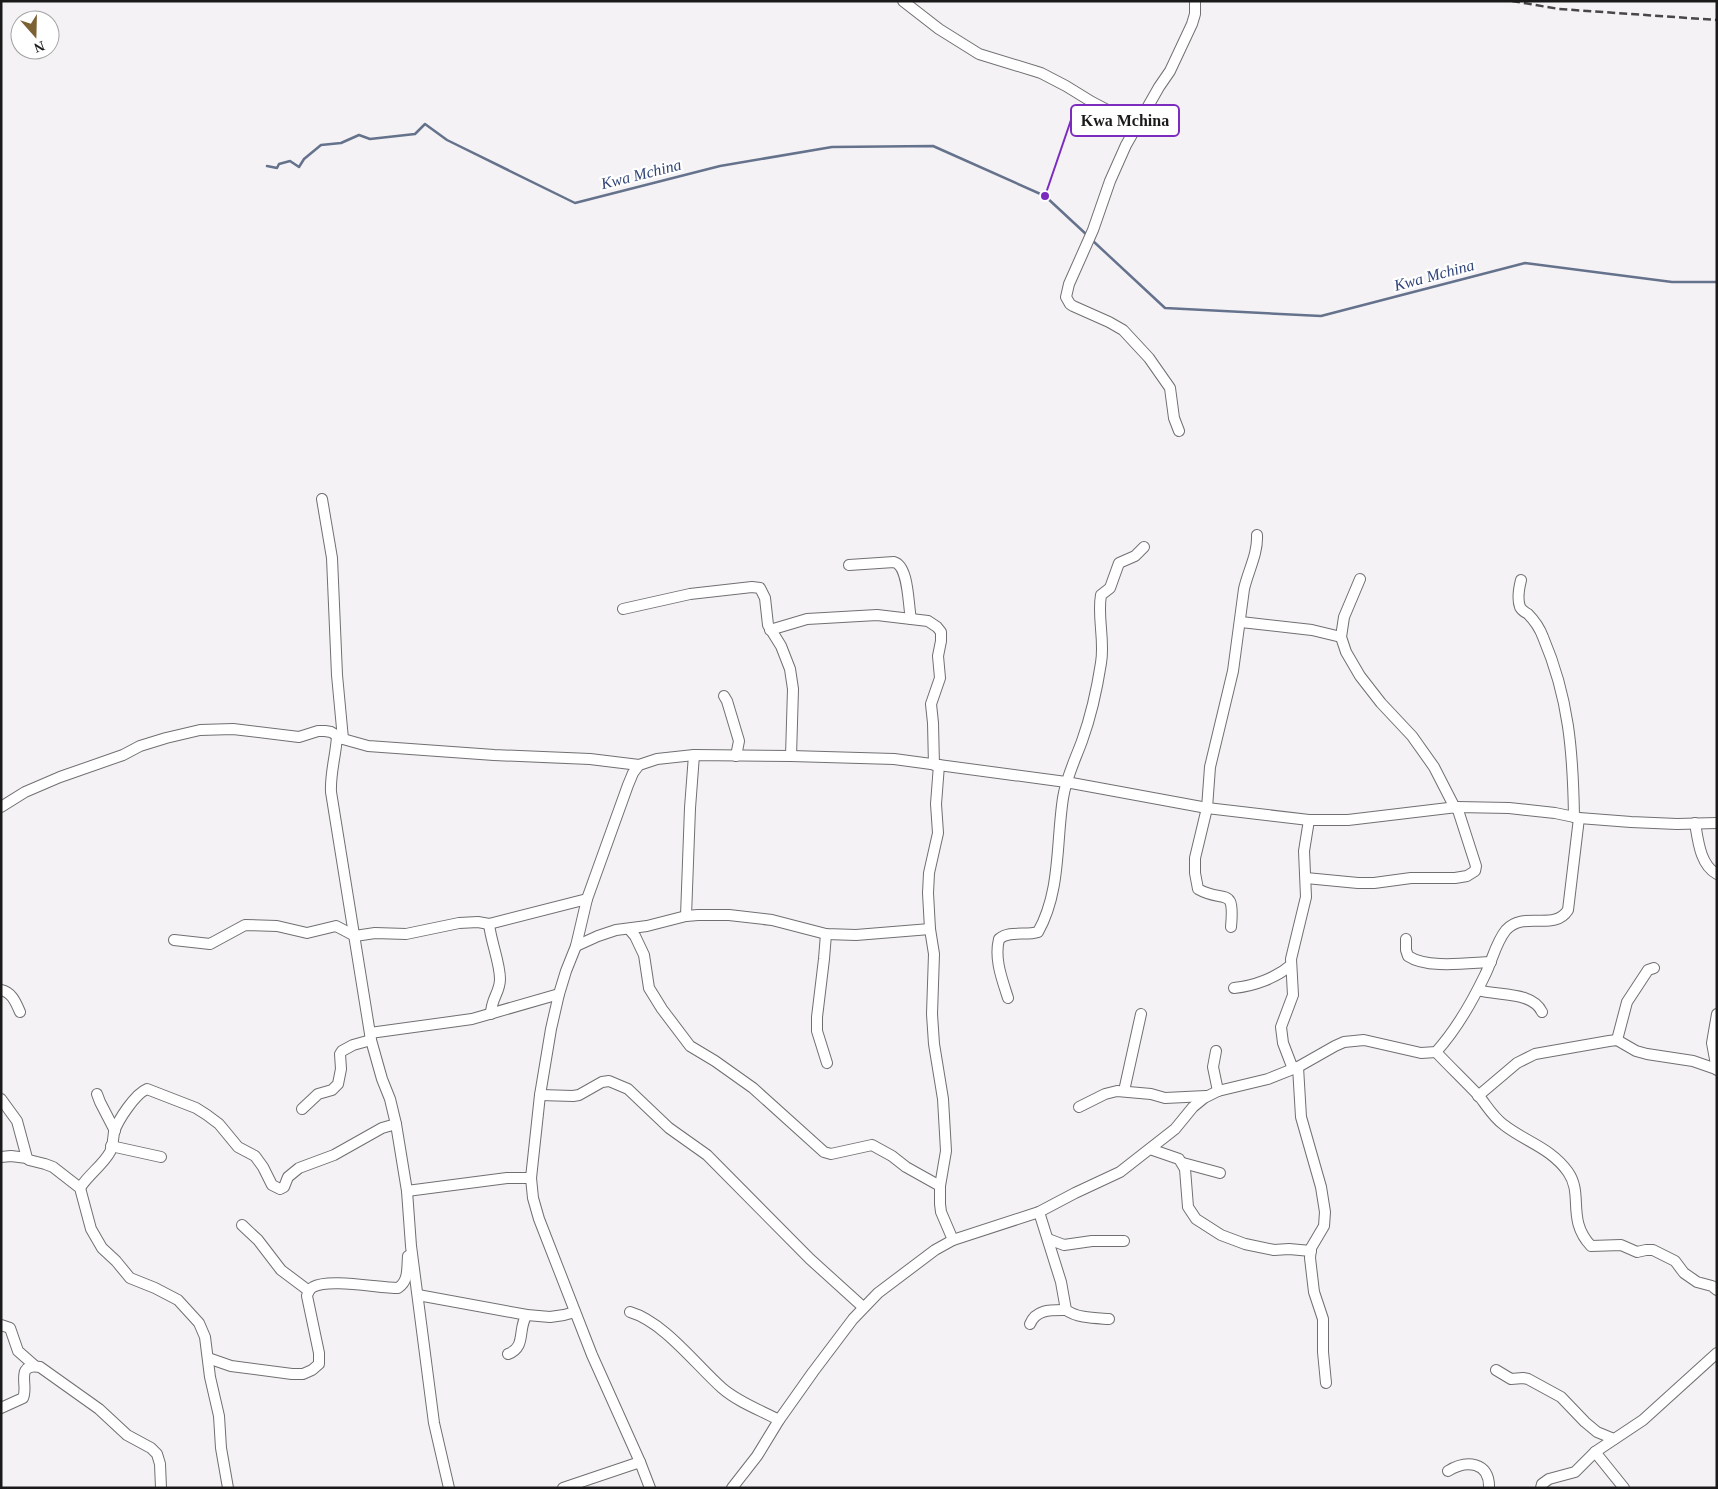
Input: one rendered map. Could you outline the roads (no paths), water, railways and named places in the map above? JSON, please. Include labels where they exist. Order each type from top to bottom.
[{"type":"street","points":[[903,1],[939,29],[979,54],[1041,73],[1115,114],[1136,128]]},
{"type":"street","points":[[1179,431],[1174,418],[1170,388],[1150,358],[1123,330],[1073,306],[1066,297],[1069,284],[1093,230],[1110,181],[1136,128],[1170,71],[1189,31],[1195,14],[1195,1]]},
{"type":"street","points":[[322,499],[332,558],[340,737],[330,782],[331,792],[371,1037],[382,1079],[390,1099],[408,1191],[411,1246],[434,1423],[449,1488]]},
{"type":"street","points":[[1232,927],[1233,910],[1229,898],[1200,890],[1196,885],[1195,858],[1207,808],[1210,766],[1233,671],[1246,578],[1258,544],[1257,535]]},
{"type":"street","points":[[1008,998],[999,967],[999,938],[1005,935],[1038,932],[1047,917],[1052,900],[1053,884],[1058,862],[1061,810],[1066,782],[1087,725],[1101,662],[1103,643],[1099,606],[1101,595],[1110,588],[1119,563],[1134,556],[1144,547]]},
{"type":"street","points":[[849,565],[899,563],[905,578],[911,619]]},
{"type":"street","points":[[1306,878],[1374,883],[1411,878],[1455,878],[1472,874],[1476,866],[1456,808],[1434,767],[1412,736],[1381,703],[1360,676],[1346,652],[1341,637],[1344,617],[1360,579]]},
{"type":"street","points":[[732,1488],[757,1456],[841,1333],[863,1307],[918,1261],[953,1240],[1039,1212],[1075,1192],[1120,1172],[1175,1129],[1193,1106],[1218,1091],[1268,1079],[1295,1068],[1335,1046],[1355,1041],[1364,1040],[1421,1053],[1436,1052],[1445,1043],[1478,990],[1500,940],[1506,931],[1512,925],[1522,921],[1557,920],[1564,917],[1568,910],[1577,817],[1568,716],[1558,678],[1543,635],[1519,605],[1521,580]]},
{"type":"street","points":[[623,609],[690,594],[760,588],[763,592],[766,618],[770,630],[781,646],[790,669],[793,689],[791,756]]},
{"type":"street","points":[[770,630],[807,619],[877,615],[932,623],[939,630],[941,636],[938,656],[940,678],[931,704],[934,728],[938,833],[928,893],[930,929],[934,954],[932,1014],[935,1053],[943,1100],[946,1150],[940,1186],[941,1212],[953,1240]]},
{"type":"street","points":[[1241,622],[1312,630],[1341,637]]},
{"type":"street","points":[[724,696],[738,735],[739,741],[736,756]]},
{"type":"street","points":[[1,807],[25,792],[60,777],[123,755],[140,746],[200,730],[233,729],[299,736],[325,731],[368,746],[494,755],[590,759],[639,765],[657,759],[694,755],[894,759],[1066,782],[1207,808],[1309,820],[1348,820],[1456,808],[1509,808],[1631,822],[1717,823]]},
{"type":"street","points":[[686,916],[694,755]]},
{"type":"street","points":[[639,765],[628,785],[588,899],[576,946],[559,994],[540,1095],[531,1178],[533,1198],[539,1219],[606,1389],[650,1488]]},
{"type":"street","points":[[1309,820],[1304,851],[1306,878],[1305,907],[1295,942],[1291,965],[1293,995],[1281,1027],[1283,1043],[1295,1068],[1301,1117],[1321,1187],[1325,1220],[1311,1251],[1310,1258],[1314,1292],[1323,1319],[1323,1352],[1326,1383]]},
{"type":"street","points":[[1695,823],[1698,842],[1705,861],[1709,869],[1717,874]]},
{"type":"street","points":[[174,940],[210,944],[217,942],[233,930],[245,926],[258,925],[277,926],[307,933],[336,926],[355,936],[375,932],[406,934],[459,923],[478,922],[489,924],[588,899]]},
{"type":"street","points":[[576,946],[616,930],[646,926],[686,916],[729,915],[772,920],[826,934],[856,935],[930,929]]},
{"type":"street","points":[[489,924],[500,981],[499,988],[492,999],[491,1014]]},
{"type":"street","points":[[629,929],[635,936],[644,955],[648,988],[690,1046],[753,1088],[824,1152],[831,1154],[872,1145],[940,1186]]},
{"type":"street","points":[[826,934],[817,1031],[827,1063]]},
{"type":"street","points":[[1406,939],[1408,956],[1420,961],[1431,963],[1491,962]]},
{"type":"street","points":[[1234,988],[1246,987],[1271,978],[1282,973],[1291,965]]},
{"type":"street","points":[[1616,1040],[1627,1002],[1648,970],[1654,968]]},
{"type":"street","points":[[1,990],[10,995],[20,1012]]},
{"type":"street","points":[[1478,990],[1528,998],[1539,1005],[1542,1012]]},
{"type":"street","points":[[302,1110],[318,1094],[332,1090],[338,1084],[341,1069],[340,1054],[353,1045],[371,1037],[472,1019],[559,994]]},
{"type":"street","points":[[1124,1092],[1141,1014]]},
{"type":"street","points":[[1478,1096],[1517,1063],[1535,1054],[1616,1040],[1636,1051],[1692,1061],[1716,1069],[1712,1043],[1717,1014]]},
{"type":"street","points":[[1216,1051],[1213,1068],[1218,1091]]},
{"type":"street","points":[[1436,1052],[1478,1096],[1494,1117],[1503,1125],[1554,1155],[1569,1173],[1575,1188],[1576,1217],[1579,1228],[1591,1246],[1621,1245],[1637,1252],[1653,1250],[1675,1261],[1684,1273],[1697,1282],[1712,1286],[1717,1290]]},
{"type":"street","points":[[540,1095],[580,1095],[602,1082],[609,1081],[628,1089],[674,1132],[707,1155],[810,1259],[863,1307]]},
{"type":"street","points":[[80,1188],[85,1179],[104,1160],[118,1124],[139,1095],[147,1089],[196,1108],[219,1124],[238,1147],[255,1156],[272,1185],[280,1189],[284,1187],[288,1177],[300,1168],[334,1155],[382,1128],[396,1124]]},
{"type":"street","points":[[1079,1107],[1105,1094],[1117,1091],[1152,1094],[1165,1098],[1207,1096]]},
{"type":"street","points":[[97,1094],[115,1132]]},
{"type":"street","points":[[1,1099],[17,1121],[27,1158]]},
{"type":"street","points":[[111,1146],[161,1157]]},
{"type":"street","points":[[1150,1149],[1175,1156],[1183,1163],[1220,1173]]},
{"type":"street","points":[[1,1157],[27,1158],[32,1162],[53,1167],[80,1188],[88,1222],[102,1248],[116,1260],[130,1278],[178,1300],[199,1323],[203,1330],[210,1377],[220,1416],[220,1448],[228,1488]]},
{"type":"street","points":[[1183,1163],[1187,1201],[1191,1213],[1196,1219],[1221,1235],[1245,1244],[1274,1250],[1311,1251]]},
{"type":"street","points":[[408,1191],[507,1178],[531,1178]]},
{"type":"street","points":[[1039,1212],[1061,1282],[1066,1310]]},
{"type":"street","points":[[242,1225],[258,1240],[281,1270],[309,1291]]},
{"type":"street","points":[[1048,1239],[1064,1245],[1124,1241]]},
{"type":"street","points":[[208,1358],[231,1366],[292,1374],[303,1374],[312,1370],[319,1364],[319,1353],[307,1296],[309,1291],[316,1286],[328,1284],[398,1288],[402,1286],[406,1279],[411,1246]]},
{"type":"street","points":[[418,1294],[527,1315],[550,1317],[575,1312]]},
{"type":"street","points":[[1030,1324],[1035,1315],[1044,1311],[1066,1310],[1079,1316],[1108,1319]]},
{"type":"street","points":[[630,1312],[646,1318],[689,1354],[724,1390],[739,1400],[780,1420]]},
{"type":"street","points":[[508,1354],[520,1345],[524,1319],[527,1315]]},
{"type":"street","points":[[1,1326],[10,1328],[18,1351],[34,1366],[45,1370],[99,1409],[127,1435],[151,1448],[157,1454],[160,1464],[160,1488]]},
{"type":"street","points":[[1541,1488],[1542,1484],[1549,1479],[1575,1472],[1595,1452],[1643,1420],[1717,1353]]},
{"type":"street","points":[[1,1408],[23,1398],[26,1390],[23,1376],[27,1370],[34,1366]]},
{"type":"street","points":[[1496,1370],[1510,1379],[1528,1379],[1561,1396],[1597,1432],[1614,1439]]},
{"type":"street","points":[[1595,1452],[1624,1488]]},
{"type":"street","points":[[563,1488],[640,1462]]},
{"type":"street","points":[[1448,1471],[1462,1464],[1470,1463],[1478,1466],[1488,1478],[1489,1488]]},
{"type":"waterway","name":"Kwa Mchina","points":[[267,166],[277,168],[279,164],[290,161],[299,167],[304,159],[321,145],[341,143],[359,135],[370,139],[415,134],[425,124],[447,140],[575,203],[720,166],[832,147],[933,146],[1045,196],[1087,235]]},
{"type":"waterway","name":"Kwa Mchina","points":[[1093,241],[1165,308],[1321,316],[1525,263],[1672,282],[1717,282]]},
{"type":"railway","points":[[1512,1],[1559,9],[1717,20]]},
{"type":"place","name":"Kwa Mchina","points":[[1045,196]]}]
